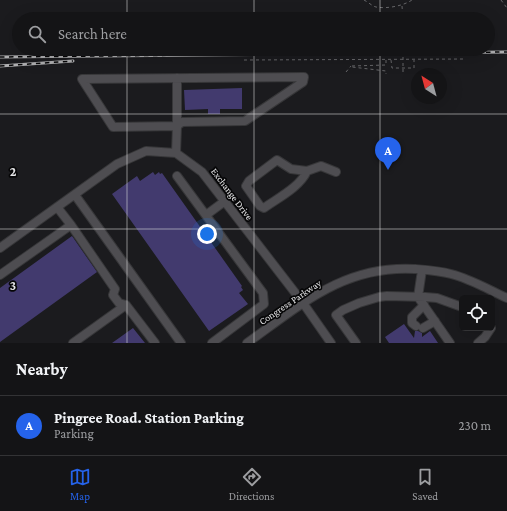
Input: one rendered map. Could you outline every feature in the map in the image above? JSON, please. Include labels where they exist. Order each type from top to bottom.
[{"type":"street","points":[[304,77],[303,82],[245,121],[182,122],[177,126],[113,128],[82,79],[304,77]]},
{"type":"street","points":[[0,248],[118,164],[146,151],[176,153],[177,78]]},
{"type":"street","name":"Exchange Drive","points":[[176,153],[202,172],[303,303],[331,343]]},
{"type":"street","points":[[306,171],[304,178],[298,184],[264,208],[260,206],[246,186],[249,181],[277,160],[291,169],[306,171],[321,166],[336,172]]},
{"type":"street","points":[[177,176],[263,293],[264,304],[212,343]]},
{"type":"street","points":[[75,195],[181,343]]},
{"type":"street","points":[[206,214],[225,201]]},
{"type":"street","points":[[57,207],[115,289],[113,295],[119,303],[126,305],[155,343]]},
{"type":"street","points":[[0,275],[71,225]]},
{"type":"street","name":"Congress Parkway","points":[[247,343],[303,303],[329,288],[354,276],[387,269],[422,270],[452,274],[507,298]]},
{"type":"street","points":[[422,270],[418,297],[450,343]]},
{"type":"street","points":[[356,343],[336,315],[337,313],[359,303],[379,297],[418,297],[437,298],[459,307]]},
{"type":"street","points":[[73,343],[126,305]]},
{"type":"street","points":[[424,305],[412,317],[412,323],[419,327],[435,321]]},
{"type":"street","points":[[478,343],[486,337],[490,331]]},
{"type":"path","points":[[364,0],[377,7],[402,5],[412,0]]},
{"type":"path","points":[[501,0],[507,8]]},
{"type":"path","points":[[402,5],[402,12]]},
{"type":"path","points":[[403,56],[403,72]]},
{"type":"path","points":[[244,60],[466,58]]},
{"type":"path","points":[[346,72],[351,66],[386,65],[386,59]]},
{"type":"path","points":[[391,59],[392,68],[414,68],[414,59]]},
{"type":"path","points":[[351,66],[352,68],[386,71],[386,74]]},
{"type":"building","points":[[242,88],[242,109],[220,109],[220,114],[208,114],[208,109],[185,110],[184,90]]},
{"type":"building","points":[[153,172],[155,175],[159,172],[160,174],[162,173],[242,286],[241,287],[243,290],[239,293],[248,304],[209,331],[112,194],[137,176],[140,181]]},
{"type":"building","points":[[72,236],[97,272],[0,342],[0,288]]},
{"type":"building","points":[[404,324],[414,338],[415,331],[422,333],[422,337],[430,331],[438,343],[389,343],[385,337]]},
{"type":"building","points":[[133,328],[145,343],[112,343]]},
{"type":"railway","points":[[495,52],[507,52]]},
{"type":"railway","points":[[0,57],[101,56]]},
{"type":"railway","points":[[0,66],[73,61]]},
{"type":"place","name":"Pingree Road. Station Parking","points":[[388,170]]}]
